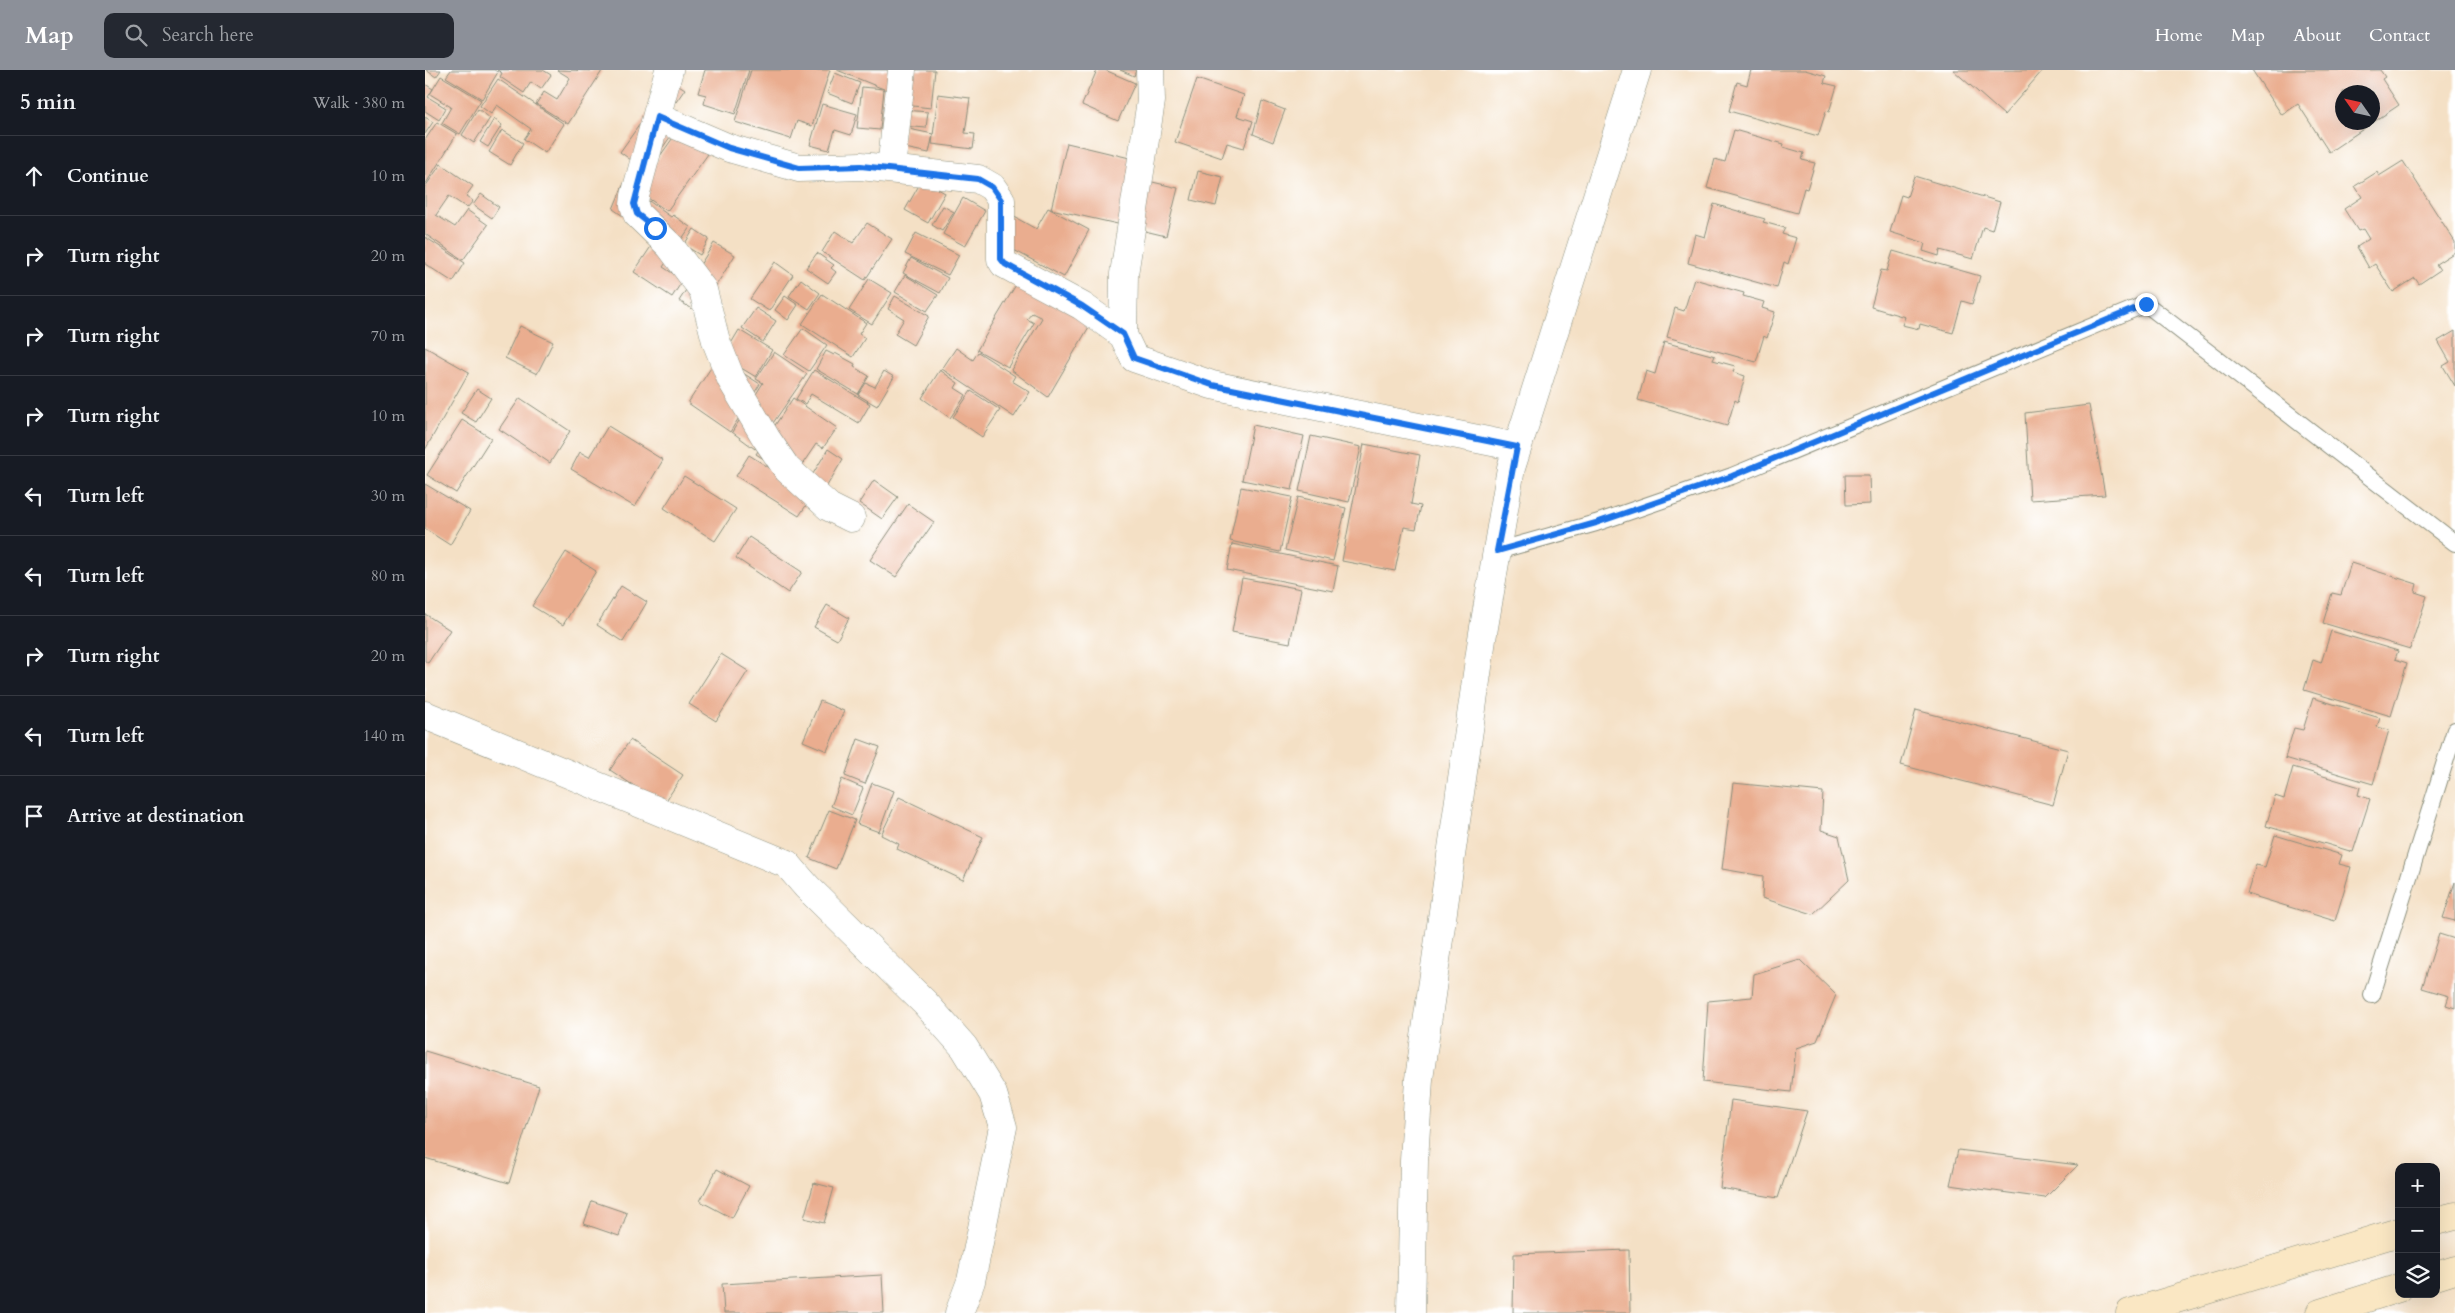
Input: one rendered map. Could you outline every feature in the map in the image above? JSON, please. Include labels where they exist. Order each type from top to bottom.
[{"type":"main road","points":[[2440,1220],[2455,1216]]},
{"type":"main road","points":[[2130,1313],[2395,1233]]},
{"type":"main road","points":[[2440,1275],[2455,1270]]},
{"type":"main road","points":[[2320,1313],[2395,1289]]},
{"type":"street","points":[[669,70],[635,196],[634,204],[637,214],[670,246],[703,290],[716,341],[731,379],[787,469],[829,507],[851,518]]},
{"type":"street","points":[[891,169],[902,70]]},
{"type":"street","points":[[1150,70],[1151,101],[1125,274],[1123,334],[1134,358],[1212,385],[1517,447]]},
{"type":"street","points":[[1411,1313],[1414,1161],[1419,1079],[1482,639],[1497,551],[1517,447],[1637,70]]},
{"type":"street","points":[[657,117],[729,148],[799,168],[861,166],[978,179],[992,187],[1001,200],[1001,259],[1005,264],[1082,306],[1123,334]]},
{"type":"street","points":[[425,715],[787,864],[807,887],[925,1003],[964,1048],[993,1094],[1003,1127],[971,1281],[959,1313]]},
{"type":"lane","points":[[1497,551],[1596,523],[1732,476],[2146,304],[2455,543]]},
{"type":"lane","points":[[2372,994],[2455,730]]},
{"type":"building","points":[[426,70],[441,70],[436,77]]},
{"type":"building","points":[[451,70],[494,70],[498,72],[482,99],[446,77]]},
{"type":"building","points":[[497,70],[543,70],[551,75],[541,89],[531,82],[524,93],[500,77],[502,73]]},
{"type":"building","points":[[557,70],[602,71],[568,124],[536,104],[544,92],[557,100],[570,78]]},
{"type":"building","points":[[705,70],[749,70],[735,114],[704,104],[706,95],[698,93]]},
{"type":"building","points":[[751,70],[830,70],[812,126],[797,121],[791,139],[735,122]]},
{"type":"building","points":[[837,70],[890,70],[886,90]]},
{"type":"building","points":[[908,70],[935,70],[931,108],[904,105]]},
{"type":"building","points":[[1097,70],[1105,70],[1135,83],[1118,121],[1082,105]]},
{"type":"building","points":[[1120,70],[1136,70],[1134,76]]},
{"type":"building","points":[[1751,70],[1805,70],[1826,76],[1824,83],[1837,86],[1829,112],[1826,111],[1818,136],[1729,111],[1737,82],[1747,85]]},
{"type":"building","points":[[1953,70],[2043,70],[2004,115]]},
{"type":"building","points":[[2252,70],[2380,70],[2385,77],[2382,79],[2399,105],[2380,118],[2380,85],[2335,85],[2335,130],[2362,130],[2329,152],[2298,104],[2282,115]]},
{"type":"building","points":[[835,73],[860,83],[852,103],[827,93]]},
{"type":"building","points":[[441,76],[481,100],[460,134],[442,123],[451,107],[430,94]]},
{"type":"building","points":[[668,78],[685,89],[676,102],[660,91]]},
{"type":"building","points":[[498,79],[564,124],[545,153],[524,139],[531,129],[497,105],[491,114],[480,106]]},
{"type":"building","points":[[1197,79],[1244,95],[1237,116],[1253,121],[1244,148],[1227,143],[1222,158],[1175,142]]},
{"type":"building","points":[[425,84],[433,89],[428,97],[446,108],[439,120],[425,111]]},
{"type":"building","points":[[862,87],[884,89],[880,130],[857,128]]},
{"type":"building","points":[[938,94],[970,98],[965,133],[975,134],[973,149],[932,144]]},
{"type":"building","points":[[1262,101],[1285,110],[1273,142],[1253,134]]},
{"type":"building","points":[[822,104],[857,114],[851,135],[835,130],[829,150],[810,145]]},
{"type":"building","points":[[478,109],[490,118],[474,143],[462,135]]},
{"type":"building","points":[[905,110],[928,112],[926,128],[903,126]]},
{"type":"building","points":[[647,114],[673,133],[646,171],[620,152]]},
{"type":"building","points":[[425,117],[433,122],[425,134]]},
{"type":"building","points":[[494,119],[502,125],[488,147],[480,142]]},
{"type":"building","points":[[437,122],[457,134],[425,185],[425,140]]},
{"type":"building","points":[[904,128],[933,134],[929,153],[900,147]]},
{"type":"building","points":[[502,130],[523,143],[510,165],[489,152]]},
{"type":"building","points":[[1734,130],[1784,144],[1783,147],[1804,153],[1802,160],[1815,163],[1807,189],[1804,188],[1797,213],[1707,188],[1715,159],[1725,162]]},
{"type":"building","points":[[677,132],[708,154],[667,211],[636,190]]},
{"type":"building","points":[[1067,143],[1138,160],[1122,225],[1051,209]]},
{"type":"building","points":[[2403,161],[2455,242],[2455,252],[2436,264],[2440,270],[2419,284],[2415,278],[2393,292],[2375,264],[2369,268],[2357,247],[2369,239],[2363,229],[2358,231],[2344,209],[2362,197],[2355,186],[2377,172],[2379,176]]},
{"type":"building","points":[[441,164],[473,186],[466,196],[473,201],[467,208],[449,196],[436,215],[455,227],[467,210],[488,225],[463,260],[425,234],[425,187]]},
{"type":"building","points":[[1198,171],[1223,177],[1216,206],[1191,200]]},
{"type":"building","points":[[1914,176],[2000,202],[1992,230],[1983,227],[1973,259],[1940,250],[1939,256],[1923,251],[1925,243],[1890,232],[1901,195],[1907,197]]},
{"type":"building","points":[[922,180],[945,193],[928,223],[905,210]]},
{"type":"building","points":[[1144,180],[1178,188],[1166,236],[1132,228]]},
{"type":"building","points":[[624,183],[671,217],[673,215],[690,227],[663,267],[683,280],[672,297],[634,272],[656,239],[613,209]]},
{"type":"building","points":[[481,194],[499,207],[492,218],[473,205]]},
{"type":"building","points":[[963,198],[985,211],[965,246],[943,234]]},
{"type":"building","points":[[1714,204],[1765,219],[1763,222],[1785,228],[1782,234],[1796,238],[1788,264],[1784,262],[1777,288],[1688,263],[1695,234],[1705,237]]},
{"type":"building","points":[[943,206],[954,212],[942,231],[932,225]]},
{"type":"building","points":[[1048,208],[1089,230],[1064,277],[997,241],[1011,215],[1036,229]]},
{"type":"building","points":[[867,223],[892,239],[865,280],[822,252],[835,231],[853,243]]},
{"type":"building","points":[[694,229],[709,239],[700,255],[684,245]]},
{"type":"building","points":[[916,233],[959,255],[948,275],[905,254]]},
{"type":"building","points":[[425,237],[465,263],[453,282],[425,264]]},
{"type":"building","points":[[714,243],[735,255],[712,292],[691,279]]},
{"type":"building","points":[[1893,251],[1980,276],[1972,304],[1962,301],[1953,333],[1920,324],[1919,329],[1902,325],[1905,317],[1871,307],[1881,270],[1887,271]]},
{"type":"building","points":[[817,253],[834,265],[831,268],[836,272],[828,283],[806,268]]},
{"type":"building","points":[[911,258],[948,278],[940,293],[903,273]]},
{"type":"building","points":[[775,262],[793,275],[769,311],[750,299]]},
{"type":"building","points":[[905,275],[938,295],[927,311],[895,292]]},
{"type":"building","points":[[1020,278],[1093,320],[1048,397],[1011,370],[1042,318],[1032,313],[1027,319],[1034,323],[1008,367],[977,350]]},
{"type":"building","points":[[801,279],[820,293],[809,309],[789,296]]},
{"type":"building","points":[[869,279],[892,293],[872,324],[849,310]]},
{"type":"building","points":[[1694,279],[1744,293],[1743,296],[1764,302],[1762,308],[1775,312],[1767,338],[1764,336],[1756,362],[1667,337],[1675,308],[1684,311]]},
{"type":"building","points":[[691,282],[696,311],[679,301]]},
{"type":"building","points":[[822,294],[866,323],[859,334],[865,338],[853,357],[802,324]]},
{"type":"building","points":[[785,296],[798,305],[788,320],[775,310]]},
{"type":"building","points":[[895,296],[929,316],[913,345],[895,334],[904,319],[888,309]]},
{"type":"building","points":[[756,308],[776,321],[763,342],[742,328]]},
{"type":"building","points":[[520,326],[553,342],[537,374],[505,358]]},
{"type":"building","points":[[803,328],[827,345],[809,371],[784,355]]},
{"type":"building","points":[[739,330],[772,350],[756,377],[723,357]]},
{"type":"building","points":[[2455,331],[2455,386],[2443,366],[2450,362],[2438,341]]},
{"type":"building","points":[[1664,342],[1715,356],[1713,360],[1735,366],[1733,372],[1745,376],[1738,402],[1735,400],[1727,426],[1638,400],[1646,371],[1655,374]]},
{"type":"building","points":[[425,347],[469,372],[425,450]]},
{"type":"building","points":[[956,348],[973,360],[978,352],[1015,376],[1012,381],[1030,392],[1014,417],[942,369]]},
{"type":"building","points":[[826,351],[834,355],[835,353],[855,364],[854,367],[869,376],[858,394],[816,369]]},
{"type":"building","points":[[774,352],[807,374],[755,449],[732,432],[763,383],[756,379]]},
{"type":"building","points":[[718,357],[760,384],[730,432],[688,403]]},
{"type":"building","points":[[814,370],[870,404],[859,423],[811,394],[805,404],[796,399]]},
{"type":"building","points":[[940,370],[958,383],[955,388],[966,395],[950,418],[922,398]]},
{"type":"building","points":[[884,371],[894,377],[877,406],[858,395],[866,383],[875,387]]},
{"type":"building","points":[[477,389],[491,398],[476,422],[461,413]]},
{"type":"building","points":[[971,391],[1000,410],[982,437],[953,417]]},
{"type":"building","points":[[520,398],[570,431],[550,463],[499,429]]},
{"type":"building","points":[[793,398],[837,428],[823,448],[816,444],[793,478],[756,454]]},
{"type":"building","points":[[2089,405],[2105,495],[2030,500],[2025,413]]},
{"type":"building","points":[[462,420],[491,438],[456,493],[427,475]]},
{"type":"building","points":[[1253,425],[1304,436],[1292,490],[1242,480]]},
{"type":"building","points":[[608,426],[663,460],[635,507],[571,469],[580,452],[589,457]]},
{"type":"building","points":[[1311,436],[1361,447],[1349,502],[1299,491]]},
{"type":"building","points":[[1364,444],[1420,455],[1411,504],[1421,506],[1416,529],[1404,527],[1395,571],[1342,561]]},
{"type":"building","points":[[828,449],[843,459],[821,496],[805,487]]},
{"type":"building","points":[[749,455],[813,495],[799,516],[736,476]]},
{"type":"building","points":[[1845,475],[1869,475],[1870,504],[1846,505]]},
{"type":"building","points":[[684,476],[736,509],[715,541],[664,508]]},
{"type":"building","points":[[874,480],[898,497],[882,519],[859,503]]},
{"type":"building","points":[[425,484],[470,511],[450,545],[425,529]]},
{"type":"building","points":[[1241,487],[1292,497],[1280,552],[1230,541]]},
{"type":"building","points":[[1298,497],[1346,508],[1333,561],[1285,550]]},
{"type":"building","points":[[908,504],[934,522],[896,577],[870,560]]},
{"type":"building","points":[[749,537],[802,572],[788,593],[736,558]]},
{"type":"building","points":[[1232,544],[1338,566],[1333,591],[1227,570]]},
{"type":"building","points":[[566,552],[596,571],[563,625],[532,606]]},
{"type":"building","points":[[2351,563],[2417,584],[2415,592],[2427,596],[2410,649],[2323,623],[2332,593],[2341,595]]},
{"type":"building","points":[[1242,578],[1301,589],[1290,643],[1232,632]]},
{"type":"building","points":[[621,586],[647,602],[623,642],[597,625]]},
{"type":"building","points":[[827,605],[849,618],[837,640],[814,627]]},
{"type":"building","points":[[425,614],[450,630],[428,663],[425,661]]},
{"type":"building","points":[[2331,631],[2398,651],[2395,659],[2407,663],[2391,716],[2304,690],[2313,660],[2321,663]]},
{"type":"building","points":[[721,654],[748,671],[716,721],[689,704]]},
{"type":"building","points":[[2313,698],[2380,718],[2377,727],[2389,730],[2373,784],[2285,758],[2294,728],[2303,730]]},
{"type":"building","points":[[820,701],[844,711],[827,751],[803,741]]},
{"type":"building","points":[[1916,710],[2068,750],[2053,805],[1901,765]]},
{"type":"building","points":[[858,739],[880,747],[865,784],[845,776]]},
{"type":"building","points":[[630,740],[683,775],[663,805],[610,770]]},
{"type":"building","points":[[2293,767],[2360,787],[2358,795],[2370,799],[2353,852],[2266,826],[2275,796],[2284,799]]},
{"type":"building","points":[[842,779],[863,788],[852,815],[831,806]]},
{"type":"building","points":[[872,783],[894,791],[879,832],[857,824]]},
{"type":"building","points":[[1733,783],[1823,792],[1821,830],[1839,836],[1849,880],[1813,914],[1762,898],[1763,876],[1722,869]]},
{"type":"building","points":[[899,797],[983,837],[963,880],[897,849],[899,844],[881,835]]},
{"type":"building","points":[[829,810],[855,820],[836,869],[809,858]]},
{"type":"building","points":[[2275,835],[2342,855],[2339,864],[2351,867],[2335,921],[2247,894],[2256,865],[2265,867]]},
{"type":"building","points":[[2455,882],[2455,921],[2443,918]]},
{"type":"building","points":[[2439,934],[2455,939],[2455,1008],[2446,1005],[2449,996],[2422,988]]},
{"type":"building","points":[[1800,960],[1836,995],[1817,1041],[1796,1048],[1791,1092],[1703,1082],[1708,1001],[1752,997],[1754,974]]},
{"type":"building","points":[[425,1051],[539,1086],[509,1183],[425,1158]]},
{"type":"building","points":[[1731,1100],[1807,1111],[1778,1198],[1720,1188]]},
{"type":"building","points":[[1958,1150],[2078,1165],[2045,1198],[1950,1185]]},
{"type":"building","points":[[717,1169],[749,1186],[732,1218],[700,1201]]},
{"type":"building","points":[[814,1183],[834,1188],[824,1223],[804,1218]]},
{"type":"building","points":[[592,1201],[627,1213],[619,1236],[584,1224]]},
{"type":"building","points":[[1629,1250],[1630,1313],[1513,1313],[1514,1254]]},
{"type":"building","points":[[882,1275],[884,1313],[724,1313],[722,1284]]},
{"type":"route","points":[[655,228],[637,214],[634,204],[657,117],[729,148],[799,168],[861,166],[978,179],[992,187],[1001,200],[1001,259],[1005,264],[1009,268],[1082,306],[1123,334],[1134,358],[1163,370],[1212,385],[1517,447],[1511,468],[1497,551],[1596,523],[1732,476],[2146,304]]}]
